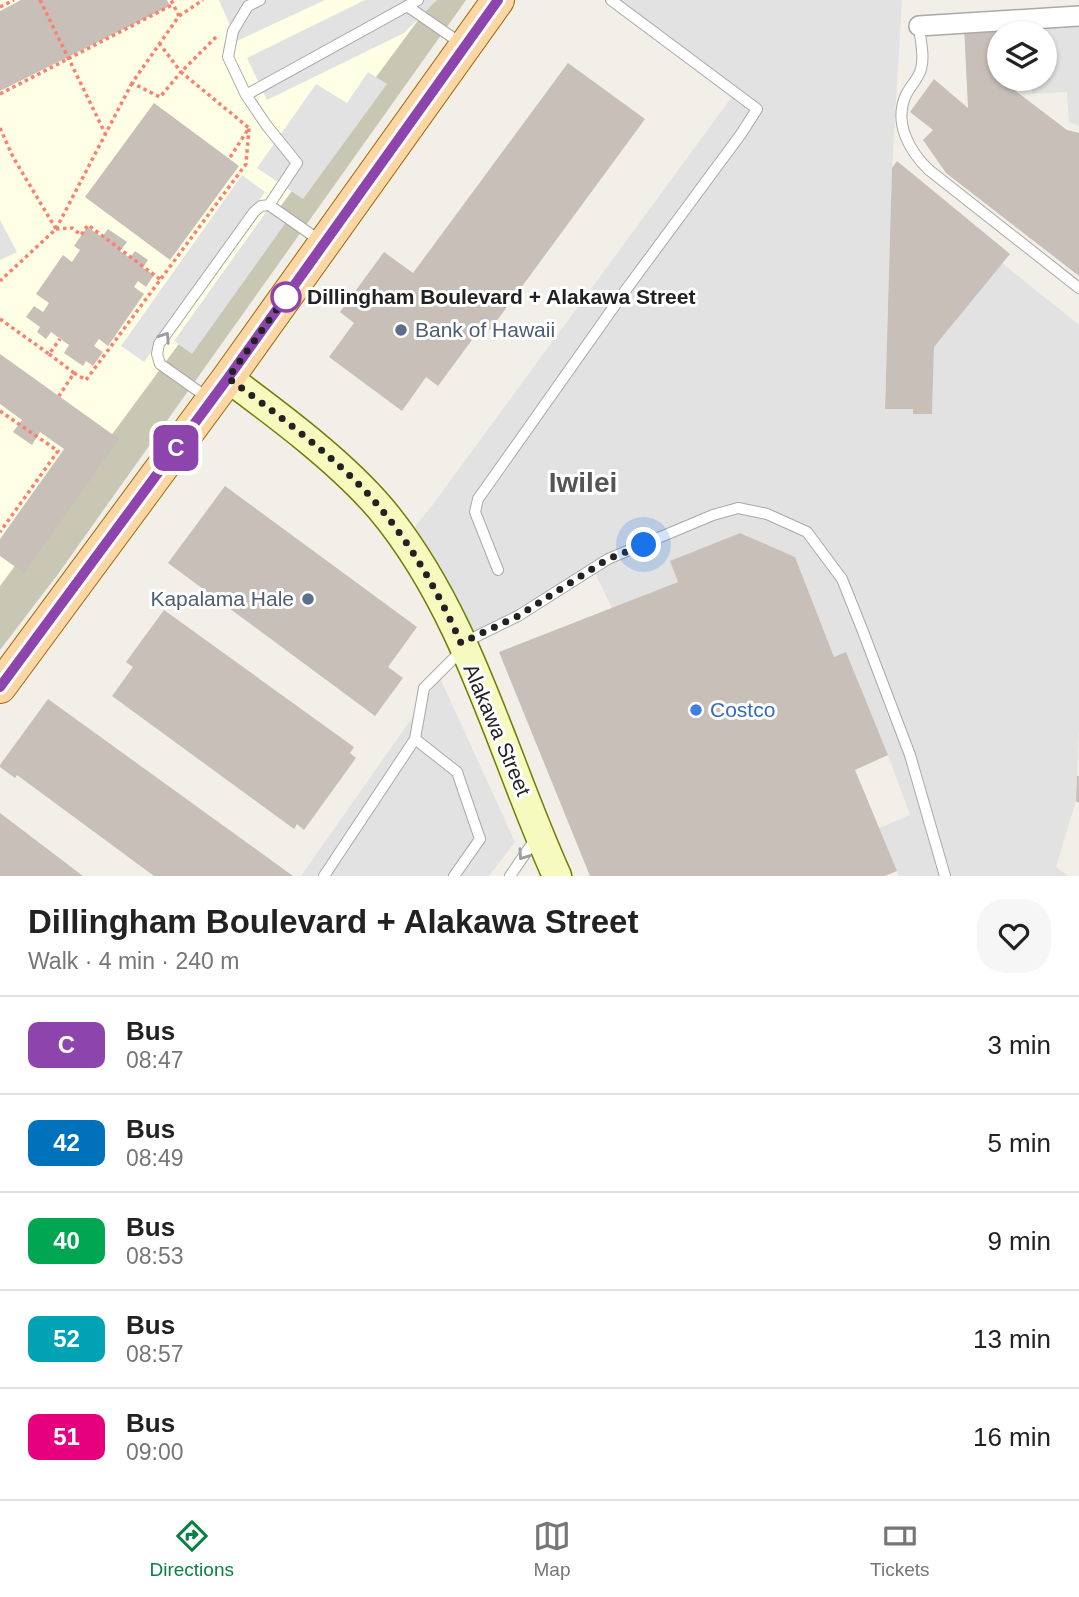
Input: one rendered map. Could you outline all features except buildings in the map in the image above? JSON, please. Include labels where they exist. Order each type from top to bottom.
[{"type":"main road","points":[[0,687],[220,389],[498,0]]},
{"type":"main road","name":"Alakawa Street","points":[[220,389],[347,474],[396,528],[424,569],[448,613],[557,876]]},
{"type":"street","points":[[919,26],[1079,16]]},
{"type":"lane","points":[[260,0],[248,6],[233,31],[228,57],[246,95],[267,126],[298,163],[269,205]]},
{"type":"lane","points":[[246,95],[418,0]]},
{"type":"lane","points":[[498,570],[475,512],[478,499],[757,109],[611,0]]},
{"type":"lane","points":[[407,6],[465,46]]},
{"type":"lane","points":[[919,26],[922,64],[918,78],[904,98],[901,115],[912,151],[929,170],[1079,288]]},
{"type":"lane","points":[[220,389],[160,364],[157,354],[159,344],[261,206],[269,205],[324,243]]},
{"type":"lane","points":[[324,876],[415,738],[424,688],[462,646],[518,616],[608,559],[713,515],[738,508],[767,514],[807,532],[842,579],[910,755],[945,876]]},
{"type":"lane","points":[[415,738],[457,772],[480,839],[454,876]]},
{"type":"lane","points":[[510,876],[538,834]]},
{"type":"path","points":[[0,7],[13,0]]},
{"type":"path","points":[[40,0],[105,135]]},
{"type":"path","points":[[0,281],[55,229],[132,83],[178,16],[203,0]]},
{"type":"path","points":[[0,94],[172,2],[178,16]]},
{"type":"path","points":[[132,83],[160,97],[220,33]]},
{"type":"path","points":[[159,43],[181,72],[249,128]]},
{"type":"path","points":[[0,128],[13,157],[55,229]]},
{"type":"path","points":[[229,159],[249,128]]},
{"type":"path","points":[[0,319],[86,380],[246,164],[249,128]]},
{"type":"path","points":[[55,229],[72,228],[81,235],[88,225],[161,280]]},
{"type":"path","points":[[49,354],[60,339]]},
{"type":"path","points":[[59,396],[74,373]]},
{"type":"path","points":[[0,411],[58,451],[0,532]]},
{"type":"shaded area","points":[[0,0],[441,0],[0,611]]},
{"type":"shaded area","points":[[219,0],[325,0],[237,41]]},
{"type":"shaded area","points":[[365,0],[437,0],[404,33],[267,100],[247,58]]},
{"type":"shaded area","points":[[433,0],[466,0],[58,574],[0,650],[0,586]]},
{"type":"shaded area","points":[[611,0],[902,0],[892,168],[885,408],[913,409],[913,414],[932,414],[934,347],[1002,263],[1079,325],[1079,729],[1076,801],[1056,867],[1068,876],[899,876],[879,828],[910,815],[846,653],[834,657],[795,557],[740,533],[671,561],[678,582],[612,608],[593,569],[461,643],[404,540],[734,94]]},
{"type":"shaded area","points":[[1079,21],[1079,126],[1069,122],[1067,92],[1032,94],[1032,91],[1057,91],[1057,22]]},
{"type":"shaded area","points":[[368,72],[387,84],[303,199],[257,168],[316,84],[347,103]]},
{"type":"shaded area","points":[[242,175],[265,192],[144,362],[121,346]]},
{"type":"shaded area","points":[[269,208],[287,221],[192,354],[174,341]]},
{"type":"shaded area","points":[[0,220],[17,252],[0,260]]},
{"type":"shaded area","points":[[440,678],[515,842],[489,876],[301,876]]},
{"type":"bus line","name":"C","points":[[0,687],[228,378],[498,0]]},
{"type":"place","name":"Dillingham Boulevard + Alakawa Street","points":[[286,297]]},
{"type":"place","name":"Bank of Hawaii","points":[[401,330]]},
{"type":"place","name":"Kapalama Hale","points":[[308,599]]},
{"type":"place","name":"Costco","points":[[696,710]]},
{"type":"district","name":"Iwilei","points":[[583,482]]},
{"type":"route","points":[[286,297],[292,288],[228,378],[254,396],[367,494],[396,528],[424,569],[461,643],[518,616],[608,559],[644,545]]}]
